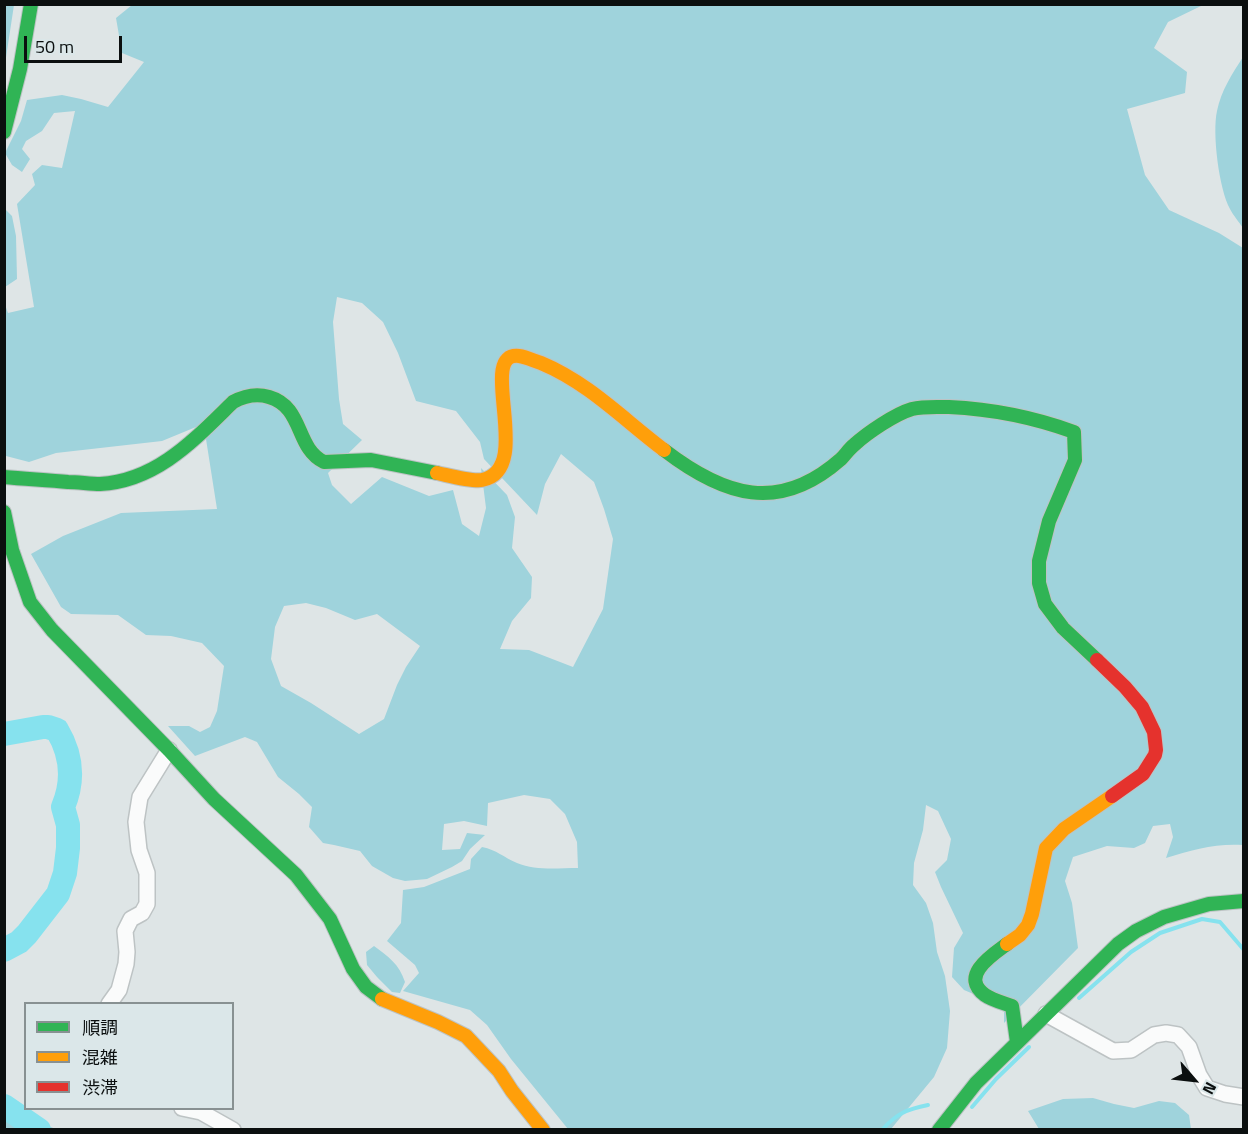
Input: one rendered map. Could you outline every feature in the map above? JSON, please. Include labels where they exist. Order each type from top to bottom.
[{"type":"street","points":[[4,132],[26,42],[31,4]]},
{"type":"street","points":[[4,477],[99,483],[112,483],[138,477],[178,454],[233,402],[241,397],[261,394],[279,401],[292,412],[311,452],[320,461],[371,460],[479,481],[488,479],[501,467],[504,457],[507,434],[503,366],[512,357],[521,356],[544,364],[595,394],[678,461],[708,480],[732,489],[758,493],[797,488],[820,474],[890,419],[920,408],[973,408],[1029,417],[1074,432],[1075,460],[1049,521],[1039,561],[1039,583],[1046,604],[1063,628],[1125,687],[1142,707],[1154,732],[1156,750],[1143,774],[1064,829],[1046,848],[1028,925],[1020,935],[979,967],[975,977],[976,985],[985,995],[1012,1006],[1017,1042]]},
{"type":"street","points":[[4,512],[12,550],[30,602],[52,630],[214,799],[296,875],[330,919],[353,969],[366,987],[382,999],[466,1036],[499,1071],[543,1130]]},
{"type":"street","points":[[110,1002],[118,990],[126,964],[125,931],[131,919],[142,913],[147,904],[147,873],[139,850],[136,822],[140,796],[169,750]]},
{"type":"street","points":[[939,1130],[976,1083],[1103,958],[1136,931],[1164,916],[1209,904],[1244,902]]},
{"type":"street","points":[[1046,1014],[1113,1051],[1131,1050],[1154,1035],[1166,1033],[1179,1035],[1189,1047],[1199,1075],[1207,1088],[1244,1097]]},
{"type":"street","points":[[192,1110],[201,1112],[233,1130]]},
{"type":"shaded area","points":[[4,5],[14,5],[5,64]]},
{"type":"shaded area","points":[[132,5],[1203,5],[1168,22],[1154,48],[1187,72],[1185,93],[1127,109],[1145,175],[1169,210],[1219,233],[1243,248],[1243,845],[1204,848],[1166,858],[1173,837],[1170,824],[1153,826],[1145,843],[1134,848],[1107,846],[1073,857],[1065,881],[1072,903],[1078,948],[1004,1023],[1004,1007],[964,990],[952,977],[954,948],[963,933],[935,872],[947,860],[951,839],[938,811],[926,805],[923,830],[914,863],[913,885],[926,903],[945,976],[950,1011],[947,1048],[934,1077],[891,1129],[568,1129],[511,1059],[487,1025],[470,1010],[403,991],[419,973],[415,965],[387,941],[401,923],[403,890],[424,887],[470,869],[471,859],[482,847],[517,863],[532,867],[578,868],[577,842],[565,814],[550,799],[524,795],[488,803],[487,826],[464,821],[444,824],[442,850],[460,849],[467,833],[485,835],[470,849],[462,861],[427,879],[405,881],[393,878],[372,866],[360,851],[323,843],[309,827],[312,807],[278,777],[257,742],[245,737],[195,756],[168,726],[189,726],[200,732],[210,727],[217,711],[224,666],[202,643],[171,636],[146,635],[118,615],[71,614],[61,607],[31,554],[63,536],[121,513],[217,509],[206,439],[196,427],[162,441],[56,453],[29,462],[6,456],[4,451],[4,302],[8,313],[34,307],[17,204],[35,185],[32,174],[42,165],[62,168],[75,111],[54,113],[42,131],[26,141],[22,149],[30,159],[22,172],[12,165],[5,153],[21,121],[27,100],[62,95],[108,107],[144,62],[122,53],[116,18]],"holes":[[[337,297],[362,303],[383,322],[398,353],[416,401],[456,411],[480,442],[484,459],[537,515],[545,484],[561,454],[594,482],[613,539],[603,609],[573,667],[529,650],[500,649],[512,621],[531,598],[532,577],[512,548],[515,517],[507,495],[481,468],[486,508],[479,536],[462,524],[453,490],[429,496],[382,477],[351,504],[332,485],[328,473],[362,440],[343,424],[333,322]],[[306,603],[326,608],[355,620],[377,614],[420,646],[397,685],[384,719],[359,734],[281,686],[271,659],[275,627],[284,606]]]},
{"type":"shaded area","points":[[1243,57],[1243,228],[1226,200],[1215,133],[1221,97]]},
{"type":"shaded area","points":[[5,209],[12,216],[16,236],[17,279],[5,287]]},
{"type":"shaded area","points":[[374,946],[389,957],[400,970],[405,982],[400,993],[392,992],[367,965],[366,952]]},
{"type":"shaded area","points":[[1093,1098],[1134,1108],[1159,1101],[1175,1103],[1189,1115],[1191,1129],[1039,1129],[1028,1111],[1063,1099]]},
{"type":"shaded area","points":[[5,1110],[56,1129],[5,1129]]},
{"type":"waterway","points":[[4,734],[43,727],[57,730],[66,749],[70,768],[69,788],[63,807],[68,825],[68,848],[65,873],[58,894],[27,934],[19,942],[4,950]]},
{"type":"waterway","points":[[1079,998],[1131,952],[1160,933],[1202,919],[1220,922],[1244,950]]},
{"type":"waterway","points":[[972,1107],[996,1079],[1029,1047]]},
{"type":"waterway","points":[[882,1130],[902,1113],[928,1105]]},
{"type":"waterway","points":[[4,1106],[39,1130]]},
{"type":"traffic: fast","points":[[4,132],[20,69],[31,4]]},
{"type":"traffic: fast","points":[[4,477],[100,484],[121,481],[139,475],[174,456],[233,402],[255,395],[269,397],[288,409],[308,447],[324,462],[371,460],[437,473]]},
{"type":"traffic: fast","points":[[664,450],[708,479],[730,488],[752,492],[774,492],[796,487],[818,476],[874,430],[905,411],[917,408],[949,407],[997,412],[1028,418],[1074,432],[1075,460],[1049,521],[1039,561],[1039,583],[1045,604],[1063,628],[1097,660]]},
{"type":"traffic: fast","points":[[4,512],[12,550],[30,602],[52,630],[214,799],[296,875],[330,919],[353,969],[366,987],[382,999]]},
{"type":"traffic: fast","points":[[939,1130],[976,1083],[1118,944],[1136,931],[1164,917],[1209,904],[1244,901]]},
{"type":"traffic: fast","points":[[1007,944],[981,966],[975,981],[985,995],[1012,1006],[1017,1042]]},
{"type":"traffic: slow","points":[[437,473],[482,480],[497,472],[504,456],[506,435],[502,372],[507,359],[519,356],[541,363],[575,381],[664,450]]},
{"type":"traffic: slow","points":[[1007,944],[1020,935],[1028,925],[1046,848],[1064,829],[1112,796]]},
{"type":"traffic: slow","points":[[382,999],[466,1036],[499,1071],[543,1130]]},
{"type":"traffic: jam","points":[[1097,660],[1142,707],[1154,732],[1156,750],[1143,774],[1112,796]]}]
